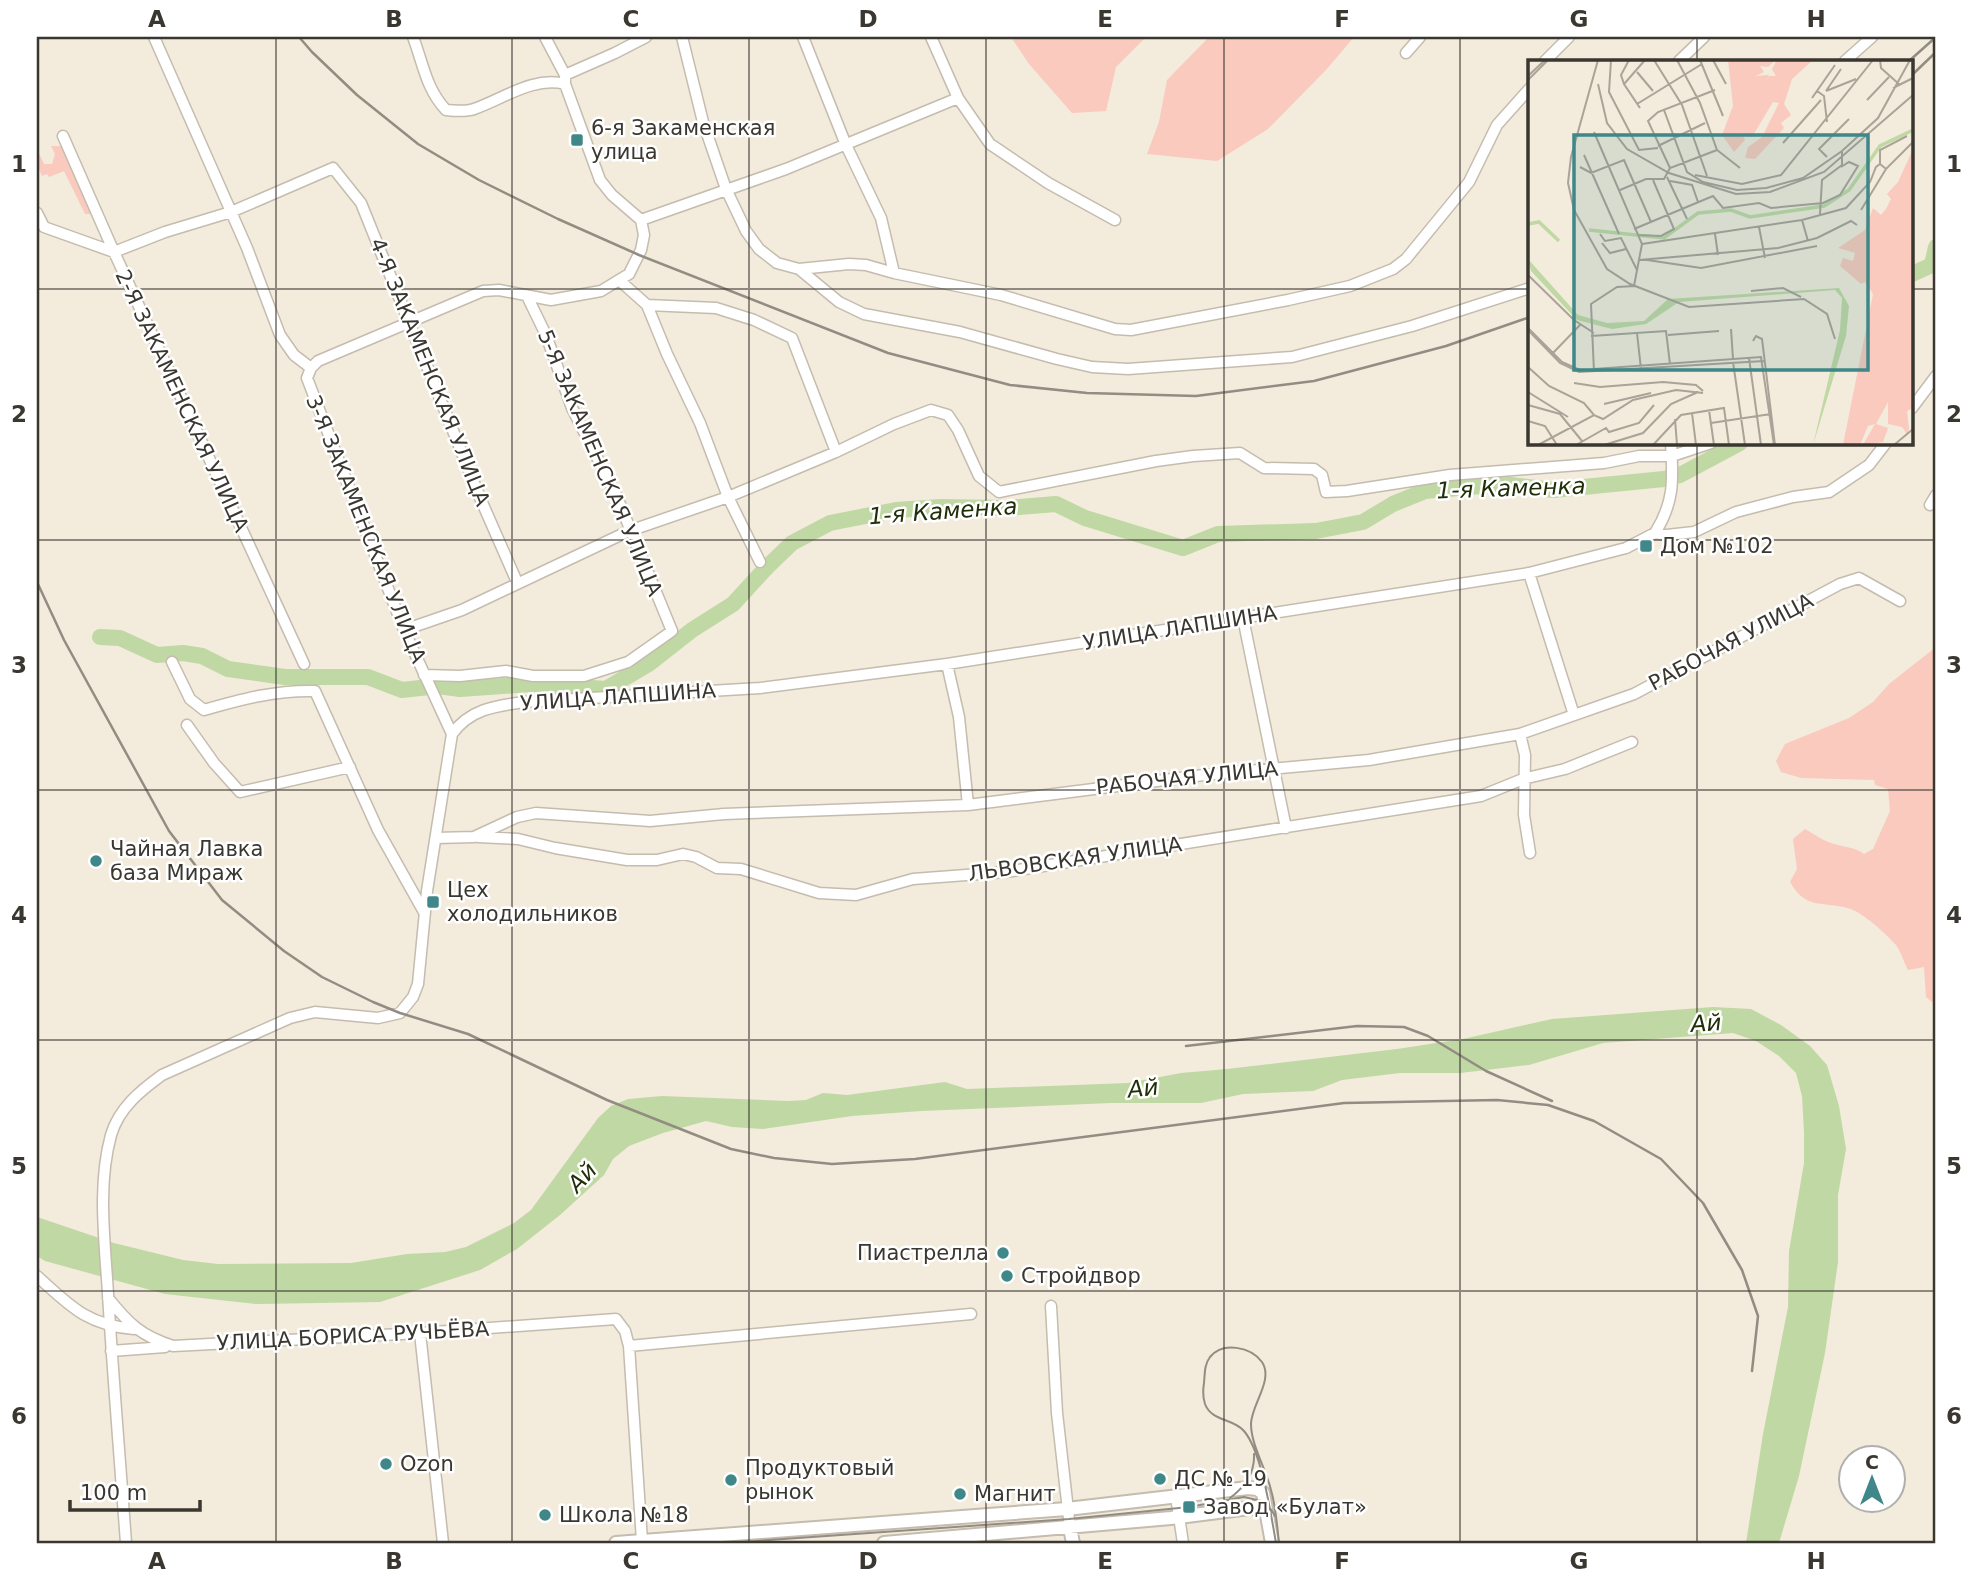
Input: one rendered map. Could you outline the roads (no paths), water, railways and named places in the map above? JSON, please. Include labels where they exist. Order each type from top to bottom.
[{"type":"main road","points":[[616,1543],[1067,1509],[1243,1488],[1257,1489],[1263,1493],[1272,1543]]},
{"type":"main road","points":[[884,1543],[1070,1528],[1265,1506]]},
{"type":"main road","points":[[1070,1528],[1073,1543]]},
{"type":"street","name":"3-Я ЗАКАМЕНСКАЯ УЛИЦА","points":[[154,37],[247,248],[279,335],[294,355],[311,368],[307,378],[309,387],[424,675],[460,676],[506,671],[533,676],[584,676],[628,662],[672,631]]},
{"type":"street","points":[[413,37],[424,65],[429,88],[446,110],[472,110],[542,83],[565,80],[646,37]]},
{"type":"street","points":[[311,368],[318,362],[483,291],[499,290],[551,300],[601,291],[629,274],[642,250],[644,235],[641,220],[612,195],[600,180],[565,80],[545,37]]},
{"type":"street","points":[[682,37],[703,122],[726,189],[746,231],[759,249],[777,263],[799,269],[839,302],[864,314],[960,332],[1092,367],[1128,369],[1293,357],[1412,326],[1528,289]]},
{"type":"street","points":[[803,37],[846,145],[881,218],[894,273]]},
{"type":"street","points":[[930,37],[958,98],[990,144],[1048,183],[1115,220]]},
{"type":"street","points":[[1406,53],[1420,37]]},
{"type":"street","points":[[1546,60],[1569,37]]},
{"type":"street","points":[[1680,60],[1704,37]]},
{"type":"street","points":[[1846,60],[1872,37]]},
{"type":"street","points":[[799,269],[866,265],[1001,295],[1115,329],[1131,330],[1350,286],[1393,269],[1406,259],[1469,183],[1497,125],[1528,90]]},
{"type":"street","points":[[641,220],[846,145],[958,98]]},
{"type":"street","name":"2-Я ЗАКАМЕНСКАЯ УЛИЦА","points":[[62,136],[304,664]]},
{"type":"street","name":"4-Я ЗАКАМЕНСКАЯ УЛИЦА","points":[[231,212],[333,169],[361,203],[517,582]]},
{"type":"street","points":[[37,213],[44,228],[114,252],[165,232],[231,212]]},
{"type":"street","points":[[619,280],[647,305],[700,423],[727,496],[760,562]]},
{"type":"street","name":"5-Я ЗАКАМЕНСКАЯ УЛИЦА","points":[[527,296],[546,335],[572,408],[617,497],[672,631]]},
{"type":"street","points":[[647,305],[716,308],[754,320],[792,338],[836,452]]},
{"type":"street","points":[[1913,407],[1936,376]]},
{"type":"street","points":[[404,630],[462,610],[629,531],[727,496],[931,410],[948,415],[958,430],[979,476],[999,492],[1193,456],[1240,453],[1264,468],[1314,469],[1322,475],[1326,492],[1450,475],[1604,463],[1639,456],[1672,456],[1707,444]]},
{"type":"street","points":[[1655,533],[1667,514],[1672,491],[1671,444]]},
{"type":"street","name":"УЛИЦА ЛАПШИНА","points":[[452,734],[470,715],[488,708],[524,702],[761,688],[947,664],[1529,573],[1626,548],[1655,533],[1667,535],[1694,531],[1736,512],[1793,497],[1829,492],[1869,465],[1885,444]]},
{"type":"street","points":[[1930,505],[1936,495]]},
{"type":"street","points":[[1529,573],[1574,715]]},
{"type":"street","name":"РАБОЧАЯ УЛИЦА","points":[[436,838],[474,837],[517,817],[536,813],[650,821],[724,814],[968,805],[1275,768],[1368,760],[1520,734],[1634,694],[1840,584],[1859,578],[1900,601]]},
{"type":"street","points":[[1243,618],[1286,828]]},
{"type":"street","points":[[172,662],[190,699],[204,710],[258,694],[285,690],[315,691],[379,830],[424,912]]},
{"type":"street","points":[[947,664],[959,717],[968,805]]},
{"type":"street","points":[[126,1543],[109,1327],[103,1206],[111,1135],[121,1112],[144,1087],[201,1056],[290,1018],[315,1012],[378,1018],[400,1013],[413,997],[418,984],[424,912],[452,734],[424,675]]},
{"type":"street","points":[[187,725],[214,763],[240,792],[350,767]]},
{"type":"street","points":[[1520,734],[1525,755],[1524,815],[1530,853]]},
{"type":"street","name":"ЛЬВОВСКАЯ УЛИЦА","points":[[474,837],[518,839],[627,860],[657,860],[683,855],[696,857],[716,868],[741,869],[820,893],[856,894],[913,879],[1006,872],[1481,796],[1523,779],[1565,769],[1632,742]]},
{"type":"street","points":[[37,1276],[78,1312],[109,1327],[134,1329]]},
{"type":"street","name":"УЛИЦА БОРИСА РУЧЬЁВА","points":[[108,1294],[134,1329],[151,1339],[173,1346],[616,1319],[625,1331],[629,1346]]},
{"type":"street","points":[[1051,1307],[1057,1413],[1070,1528]]},
{"type":"street","points":[[642,1541],[629,1346],[971,1314]]},
{"type":"street","points":[[420,1333],[443,1543]]},
{"type":"street","points":[[111,1351],[173,1346]]},
{"type":"street","points":[[1176,1497],[1182,1543]]},
{"type":"water","name":"Ай","points":[[1713,1007],[1751,1009],[1781,1025],[1810,1046],[1827,1065],[1839,1106],[1846,1149],[1838,1195],[1838,1262],[1825,1353],[1799,1476],[1779,1543],[1746,1543],[1763,1434],[1788,1307],[1789,1251],[1804,1163],[1802,1096],[1796,1073],[1779,1056],[1756,1041],[1733,1033],[1603,1043],[1529,1065],[1460,1073],[1400,1073],[1342,1080],[1313,1091],[1243,1094],[1201,1103],[1111,1103],[921,1111],[852,1116],[763,1129],[732,1127],[706,1121],[629,1146],[613,1159],[604,1175],[560,1215],[517,1249],[480,1270],[380,1302],[257,1304],[165,1294],[45,1261],[37,1256],[37,1217],[114,1243],[183,1260],[218,1264],[351,1263],[466,1247],[514,1223],[531,1210],[598,1118],[611,1106],[628,1099],[662,1096],[789,1101],[806,1100],[823,1093],[847,1095],[945,1082],[967,1089],[1128,1083],[1181,1073],[1397,1049],[1463,1039],[1552,1019]]},
{"type":"waterway","name":"1-я Каменка","points":[[1913,274],[1932,265],[1936,247]]},
{"type":"waterway","name":"1-я Каменка","points":[[100,637],[120,638],[157,655],[183,653],[202,656],[228,669],[285,677],[368,677],[402,690],[438,686],[460,689],[531,684],[606,689],[650,663],[692,630],[733,604],[792,543],[830,523],[896,510],[941,507],[1007,508],[1056,504],[1085,518],[1183,548],[1218,534],[1316,531],[1363,522],[1393,504],[1425,491],[1503,484],[1553,490],[1664,479],[1680,475],[1738,444]]},
{"type":"tram line","points":[[1276,1543],[1265,1484],[1250,1441],[1244,1431],[1212,1414],[1205,1404],[1203,1388],[1207,1363],[1210,1357],[1222,1349],[1237,1348],[1251,1353],[1262,1362],[1265,1369],[1264,1385],[1251,1424],[1253,1440],[1273,1496],[1279,1543]]},
{"type":"tram line","points":[[1230,1498],[1248,1479],[1254,1454]]},
{"type":"tram line","points":[[728,1543],[1069,1519],[1189,1507],[1244,1497],[1266,1502],[1275,1516]]},
{"type":"railway","points":[[299,37],[357,95],[418,144],[479,180],[558,219],[639,255],[888,353],[1010,385],[1087,393],[1196,396],[1314,381],[1446,346],[1528,318]]},
{"type":"railway","points":[[1910,60],[1936,37]]},
{"type":"railway","points":[[1913,74],[1936,52]]},
{"type":"railway","points":[[37,582],[64,640],[169,831],[222,900],[284,951],[322,977],[373,1002],[468,1034],[607,1100],[731,1149],[774,1158],[832,1164],[915,1159],[1344,1103],[1497,1100],[1548,1105],[1594,1121],[1661,1159],[1703,1203],[1742,1270],[1758,1316],[1752,1371]]},
{"type":"railway","points":[[1186,1046],[1357,1026],[1404,1027],[1428,1036],[1486,1071],[1552,1101]]},
{"type":"place","name":"6-я Закаменская улица","points":[[577,140]]},
{"type":"place","name":"Дом №102","points":[[1646,546]]},
{"type":"place","name":"Чайная Лавка база Мираж","points":[[96,861]]},
{"type":"place","name":"Цех холодильников","points":[[433,902]]},
{"type":"place","name":"Пиастрелла","points":[[1003,1253]]},
{"type":"place","name":"Стройдвор","points":[[1007,1276]]},
{"type":"place","name":"Ozon","points":[[386,1464]]},
{"type":"place","name":"ДС № 19","points":[[1160,1479]]},
{"type":"place","name":"Продуктовый рынок","points":[[731,1480]]},
{"type":"place","name":"Магнит","points":[[960,1494]]},
{"type":"place","name":"Завод «Булат»","points":[[1189,1507]]},
{"type":"place","name":"Школа №18","points":[[545,1515]]}]
